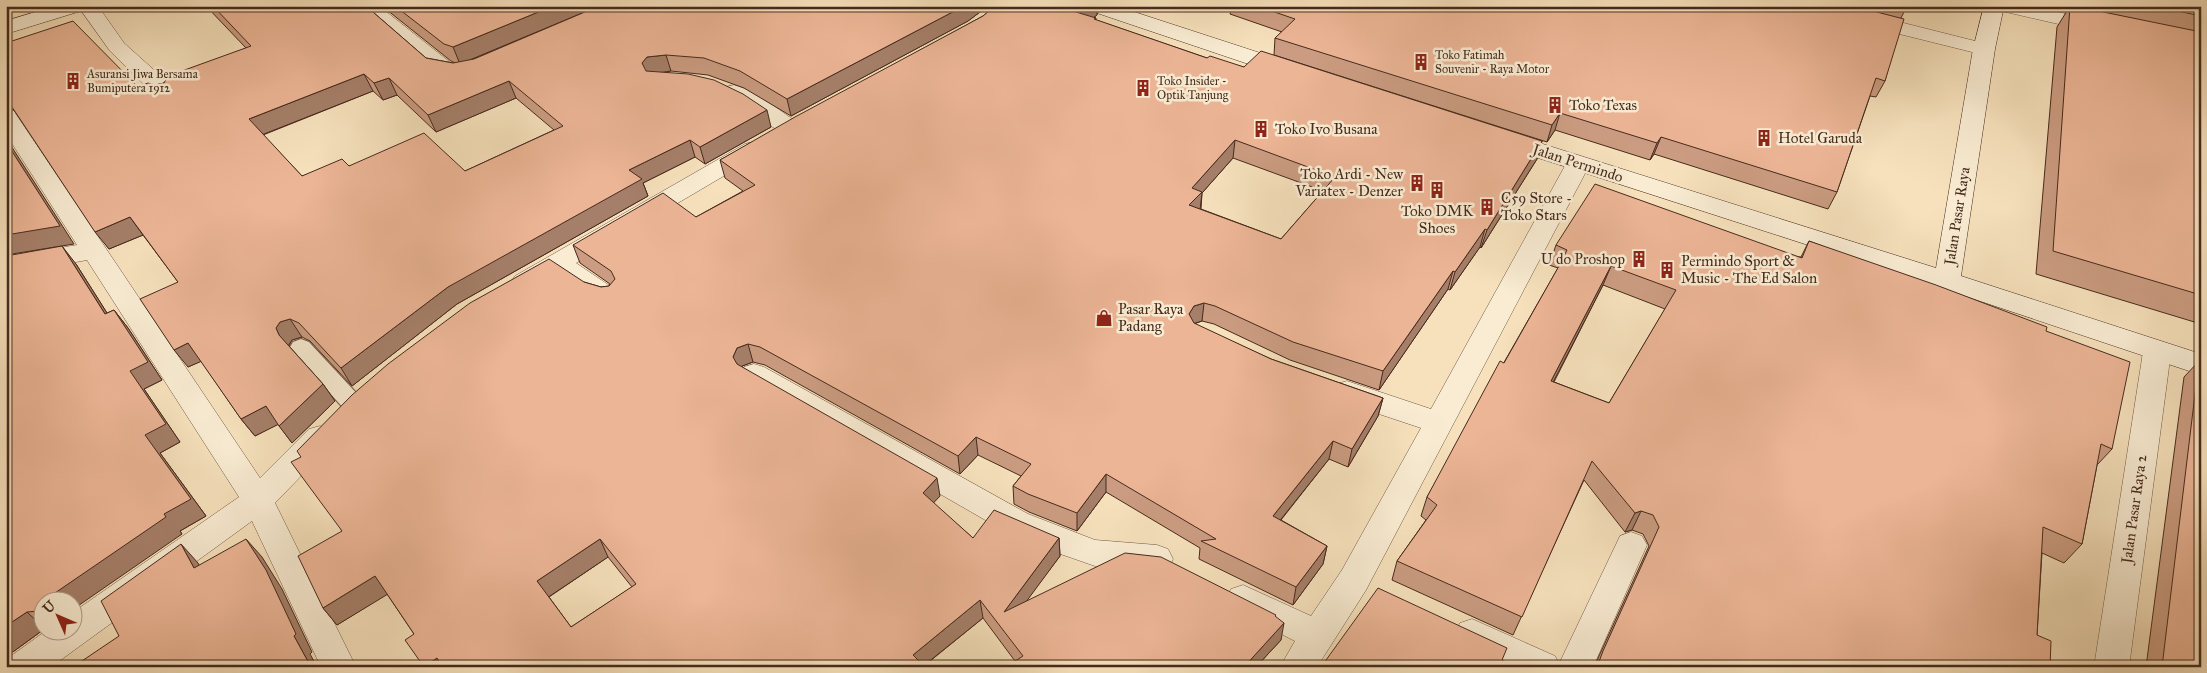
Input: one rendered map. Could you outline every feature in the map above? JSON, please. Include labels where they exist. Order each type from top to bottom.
[{"type":"street","points":[[6,28],[77,6]]},
{"type":"street","points":[[88,6],[116,47],[166,93]]},
{"type":"street","points":[[366,6],[443,68],[460,72],[483,65]]},
{"type":"street","points":[[1095,6],[1304,75]]},
{"type":"street","points":[[1810,6],[1984,49]]},
{"type":"street","name":"Jalan Pasar Raya","points":[[1994,6],[1984,49],[1947,282],[2201,366]]},
{"type":"street","points":[[2004,6],[2116,31]]},
{"type":"street","points":[[501,294],[799,123],[739,94],[716,86]]},
{"type":"street","points":[[6,116],[258,500],[339,667]]},
{"type":"street","name":"Jalan Permindo","points":[[1484,133],[1947,282]]},
{"type":"street","points":[[1297,667],[1319,636],[1368,586],[1438,422],[1578,164]]},
{"type":"street","points":[[6,266],[94,250]]},
{"type":"street","points":[[558,263],[607,296]]},
{"type":"street","name":"Jalan Pasar Raya 2","points":[[2111,667],[2157,352]]},
{"type":"street","points":[[754,374],[1017,523],[1095,553],[1165,560],[1182,568]]},
{"type":"street","points":[[1326,385],[1438,422]]},
{"type":"street","points":[[23,667],[258,500],[353,404],[374,386]]},
{"type":"street","points":[[1576,667],[1631,545]]},
{"type":"street","points":[[1216,585],[1319,636]]},
{"type":"street","points":[[1444,621],[1543,667]]},
{"type":"lane","points":[[301,347],[353,404]]},
{"type":"building","points":[[213,6],[366,6],[426,58],[453,63],[474,59],[599,6],[964,6],[787,99],[740,71],[704,58],[666,55],[647,57],[642,63],[646,71],[688,74],[714,80],[743,94],[767,110],[700,147],[690,140],[629,170],[642,179],[448,287],[341,368],[299,323],[290,319],[280,322],[276,328],[279,335],[323,384],[279,426],[266,406],[241,419],[188,343],[174,350],[140,299],[178,282],[130,217],[95,232],[6,98],[6,43],[73,21],[138,87],[148,83],[155,85],[164,83],[168,76],[251,46]],"holes":[[[364,74],[374,83],[389,78],[428,115],[509,81],[563,126],[465,171],[424,133],[349,166],[342,159],[302,176],[249,119]]]},
{"type":"building","points":[[395,6],[553,6],[453,47],[444,44]]},
{"type":"building","points":[[995,6],[1085,6],[1076,12],[1207,58],[1210,56],[1244,67],[1261,51],[1542,141],[1487,230],[1485,229],[1455,272],[1453,271],[1383,371],[1293,342],[1215,306],[1204,303],[1194,306],[1189,314],[1194,323],[1271,359],[1383,398],[1352,449],[1333,441],[1273,516],[1327,546],[1296,587],[1201,541],[1216,539],[1106,474],[1077,513],[1028,494],[1013,486],[1031,464],[976,437],[958,456],[760,347],[748,344],[737,348],[733,357],[737,364],[937,478],[923,493],[973,538],[994,510],[1059,538],[1004,612],[1125,553],[1161,557],[1276,615],[1284,623],[1244,667],[1006,667],[1023,656],[980,600],[913,655],[925,667],[442,667],[437,658],[424,667],[405,640],[414,634],[375,576],[323,608],[298,556],[342,531],[291,462],[301,457],[297,451],[352,395],[388,364],[470,303],[549,259],[584,282],[601,287],[609,286],[615,279],[611,271],[573,245],[663,193],[696,217],[755,185],[720,160],[795,117],[983,16]],"holes":[[[1235,140],[1335,177],[1281,239],[1189,205],[1202,192],[1192,188]],[[600,539],[636,584],[571,627],[537,581]]]},
{"type":"building","points":[[1257,6],[1853,6],[1904,19],[1885,81],[1876,78],[1837,192],[1661,137],[1657,143],[1560,113],[1552,125],[1275,38],[1295,19]]},
{"type":"building","points":[[2070,6],[2201,32],[2201,295],[2053,251]]},
{"type":"building","points":[[2154,6],[2201,6],[2201,16]]},
{"type":"building","points":[[6,142],[60,226],[6,235]]},
{"type":"building","points":[[1595,184],[1802,258],[1809,241],[1936,285],[2047,327],[2046,331],[2130,362],[2112,449],[2101,444],[2082,544],[2043,527],[2037,635],[2051,641],[2050,667],[1597,667],[1659,527],[1653,515],[1641,511],[1635,513],[1592,461],[1522,617],[1397,561],[1437,505],[1427,497],[1500,361],[1504,363],[1559,266],[1567,250],[1556,245]],"holes":[[[1611,266],[1676,290],[1609,403],[1551,381]]]},
{"type":"building","points":[[62,246],[105,314],[114,310],[148,362],[130,371],[166,424],[145,435],[191,499],[164,514],[166,517],[59,590],[32,590],[32,612],[27,612],[6,626],[6,256]]},
{"type":"building","points":[[2199,361],[2201,362],[2201,667],[2162,667]]},
{"type":"building","points":[[246,539],[266,570],[296,634],[294,636],[311,667],[73,667],[119,636],[101,601],[181,544],[194,568]]},
{"type":"building","points":[[1378,588],[1507,648],[1502,660],[1513,667],[1321,667]]},
{"type":"place","name":"Toko Fatimah Souvenir - Raya Motor","points":[[1421,62]]},
{"type":"place","name":"Asuransi Jiwa Bersama Bumiputera 1912","points":[[73,81]]},
{"type":"place","name":"Toko Insider - Optik Tanjung","points":[[1143,88]]},
{"type":"place","name":"Toko Texas","points":[[1555,105]]},
{"type":"place","name":"Toko Ivo Busana","points":[[1261,129]]},
{"type":"place","name":"Hotel Garuda","points":[[1764,138]]},
{"type":"place","name":"Toko Ardi - New Variatex - Denzer","points":[[1417,183]]},
{"type":"place","name":"Toko DMK Shoes","points":[[1437,190]]},
{"type":"place","name":"C59 Store - Toko Stars","points":[[1487,207]]},
{"type":"place","name":"U do Proshop","points":[[1639,259]]},
{"type":"place","name":"Permindo Sport & Music - The Ed Salon","points":[[1667,270]]},
{"type":"place","name":"Pasar Raya Padang","points":[[1104,318]]}]
